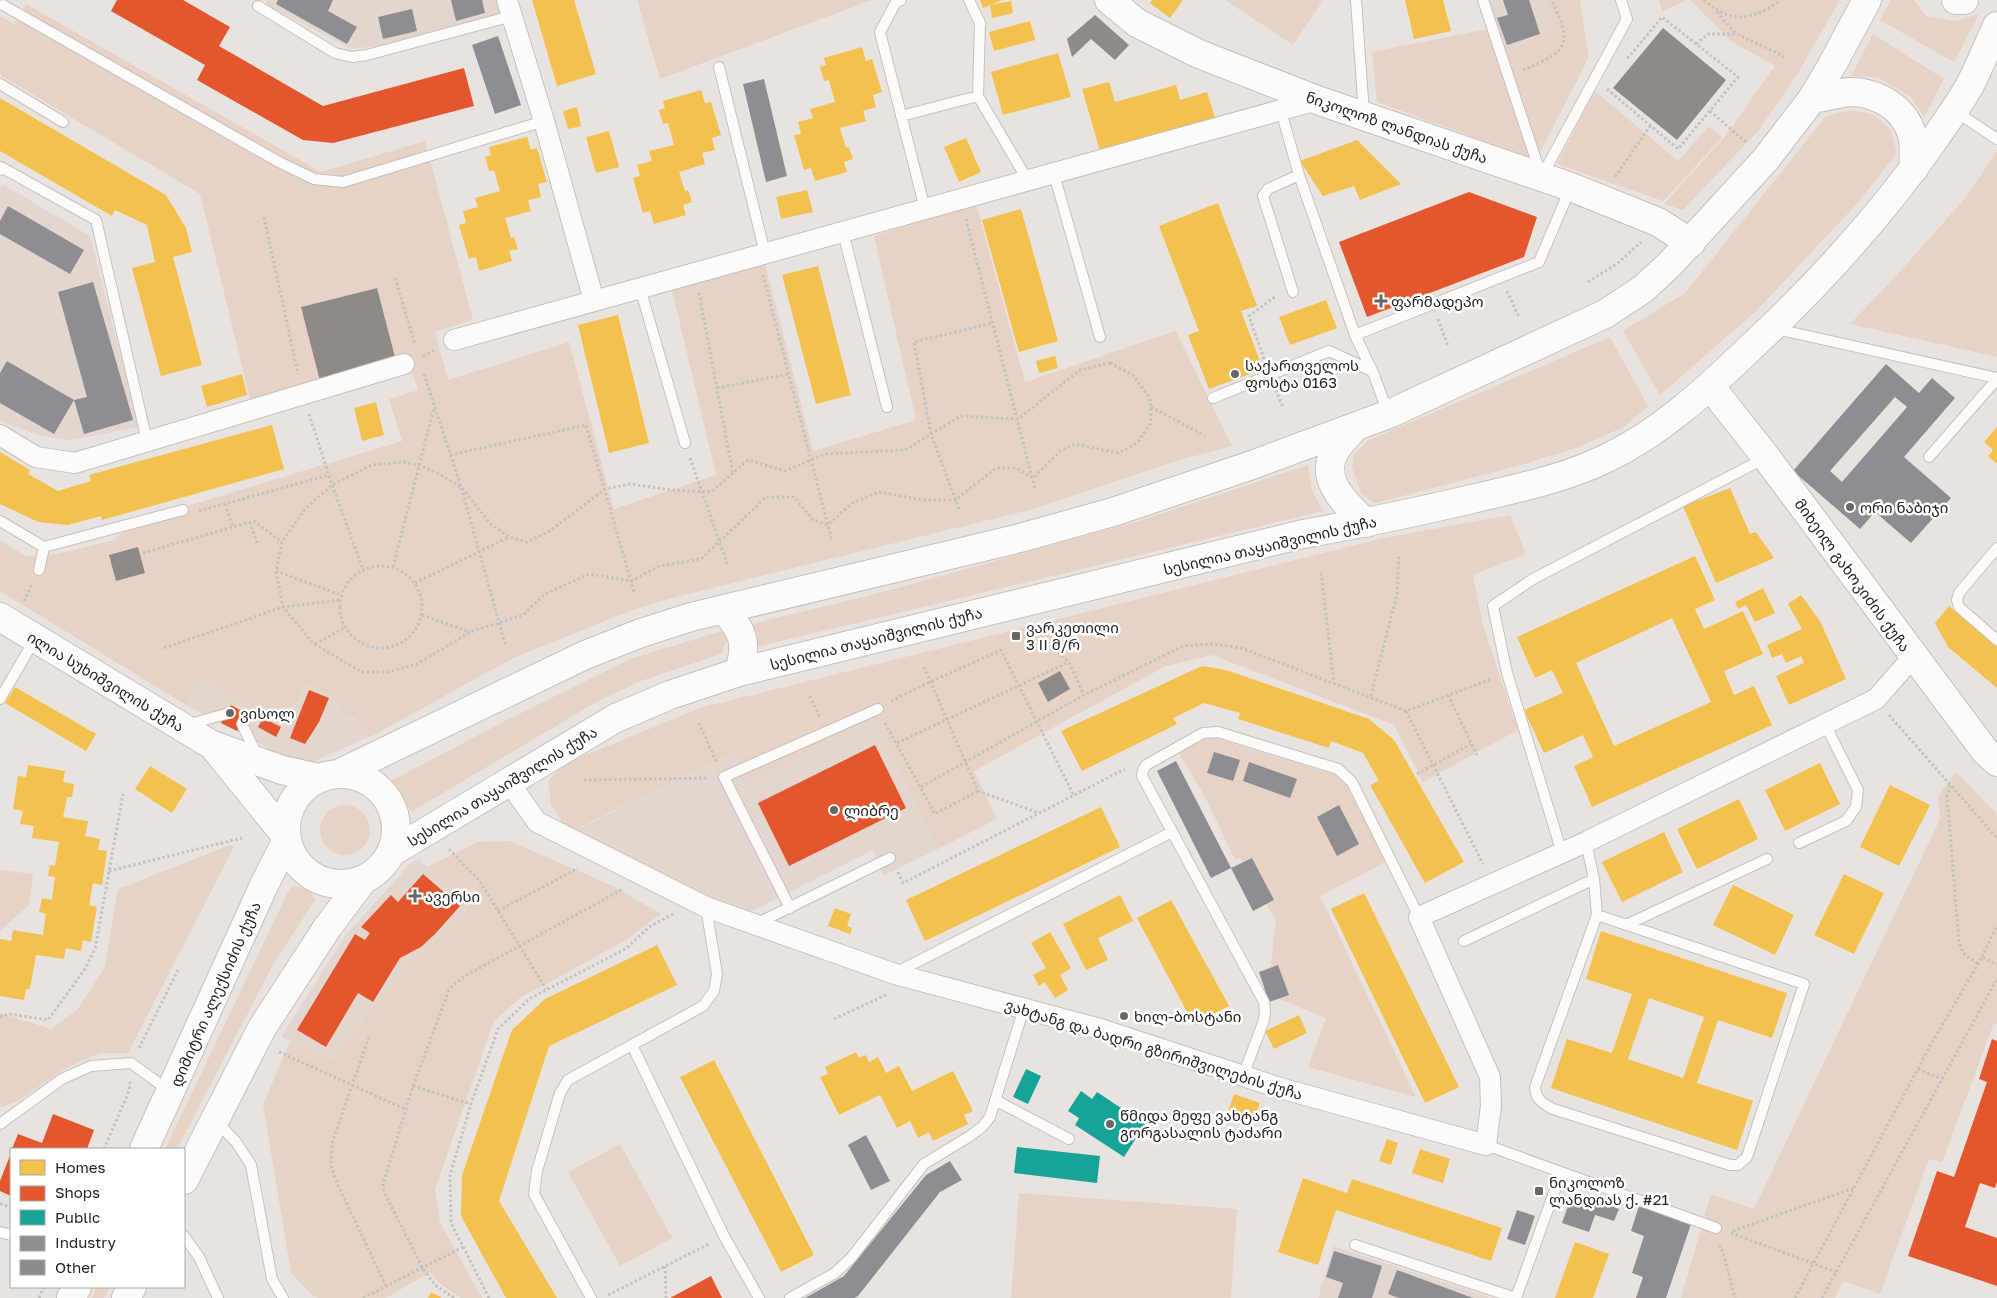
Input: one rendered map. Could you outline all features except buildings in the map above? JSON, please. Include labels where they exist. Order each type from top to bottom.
[{"type":"main road","name":"ნიკოლოზ ლანდიას ქუჩა","points":[[1109,0],[1137,23],[1199,54],[1317,100],[1571,187],[1658,222],[1691,243]]},
{"type":"main road","points":[[329,776],[354,775],[370,781],[382,792],[391,805],[396,821],[396,837],[392,852],[385,864],[375,874],[364,880],[344,884],[325,882],[307,873],[294,858],[286,838],[286,818],[293,802],[304,788],[329,776],[584,655],[691,616],[1020,538],[1113,512],[1252,465],[1388,414],[1606,314],[1643,289],[1691,243],[1766,159],[1812,99],[1866,0]]},
{"type":"main road","points":[[1956,0],[1964,0]]},
{"type":"main road","name":"სესილია თაყაიშვილის ქუჩა","points":[[392,852],[616,718],[670,695],[739,672],[1303,534],[1366,523],[1568,475],[1606,458],[1637,442],[1667,422],[1710,386],[1772,328],[1877,215],[1914,169],[1954,111],[1970,84],[1997,26]]},
{"type":"main road","points":[[1812,99],[1851,92],[1878,97],[1893,106],[1904,117],[1912,136],[1914,169]]},
{"type":"main road","name":"მიხეილ გახოკიძის ქუჩა","points":[[1710,386],[1766,457],[1913,657],[1985,751],[1997,762]]},
{"type":"main road","points":[[1355,427],[1336,449],[1330,464],[1330,473],[1340,497],[1366,523]]},
{"type":"main road","points":[[724,609],[738,626],[743,638],[744,655],[739,672]]},
{"type":"main road","name":"ილია სუხიშვილის ქუჩა","points":[[0,617],[212,745],[303,776],[329,776]]},
{"type":"main road","name":"ილია სუხიშვილის ქუჩა","points":[[212,745],[286,838]]},
{"type":"main road","name":"დიმიტრი ალექსიძის ქუჩა","points":[[144,1148],[286,838]]},
{"type":"main road","points":[[185,1178],[262,1028],[327,928],[364,880]]},
{"type":"street","points":[[510,8],[544,121],[594,301]]},
{"type":"street","points":[[454,340],[1317,100]]},
{"type":"street","points":[[0,435],[36,457],[75,463],[412,362]]},
{"type":"street","points":[[1486,1145],[1490,1106],[1490,1077],[1419,917],[1586,842],[1876,699],[1913,657]]},
{"type":"street","name":"ვახტანგ და ბადრი გზირიშვილების ქუჩა","points":[[508,781],[537,822],[706,907],[895,974],[1100,1029],[1280,1088],[1486,1145]]},
{"type":"lane","points":[[249,0],[260,3],[335,53],[352,56],[368,55],[510,8]]},
{"type":"lane","points":[[901,0],[896,2],[880,32],[925,209]]},
{"type":"lane","points":[[969,0],[980,23],[978,96],[1028,181]]},
{"type":"lane","points":[[1356,0],[1364,116]]},
{"type":"lane","points":[[1483,0],[1542,177]]},
{"type":"lane","points":[[1542,177],[1627,19],[1621,0]]},
{"type":"lane","points":[[3,3],[279,162],[314,180],[343,182],[544,121]]},
{"type":"lane","points":[[719,67],[761,255]]},
{"type":"lane","points":[[0,84],[63,122]]},
{"type":"lane","points":[[901,116],[978,96]]},
{"type":"lane","points":[[1281,111],[1299,175],[1355,335],[1372,371],[1388,414]]},
{"type":"lane","points":[[1954,111],[1997,139]]},
{"type":"lane","points":[[0,170],[1,167],[96,220],[147,442]]},
{"type":"lane","points":[[1054,174],[1100,337]]},
{"type":"lane","points":[[1292,288],[1263,196],[1268,189],[1299,175]]},
{"type":"lane","points":[[1355,335],[1539,262],[1571,187]]},
{"type":"lane","points":[[843,232],[887,407]]},
{"type":"lane","points":[[640,288],[685,443]]},
{"type":"lane","points":[[1772,328],[1997,379],[1929,457]]},
{"type":"lane","points":[[1213,398],[1329,351],[1372,371]]},
{"type":"lane","points":[[1562,853],[1507,673],[1493,606],[1533,579],[1766,457]]},
{"type":"lane","points":[[0,521],[44,547],[183,510]]},
{"type":"lane","points":[[39,570],[44,547]]},
{"type":"lane","points":[[1997,548],[1959,593],[1957,600],[1959,607],[1997,640]]},
{"type":"lane","points":[[0,699],[36,638]]},
{"type":"lane","points":[[790,908],[724,777],[878,709]]},
{"type":"lane","points":[[181,726],[226,714]]},
{"type":"lane","points":[[242,724],[261,763]]},
{"type":"lane","points":[[1799,843],[1846,821],[1856,807],[1858,790],[1825,724]]},
{"type":"lane","points":[[1243,1076],[1264,1020],[1264,1002],[1142,776],[1146,765],[1203,733],[1210,731],[1338,769],[1352,782],[1419,917]]},
{"type":"lane","points":[[895,974],[1172,832]]},
{"type":"lane","points":[[1586,842],[1594,879],[1597,915],[1535,1087],[1536,1096],[1553,1109],[1730,1165],[1738,1165],[1747,1157],[1804,984],[1597,915]]},
{"type":"lane","points":[[755,925],[890,858]]},
{"type":"lane","points":[[1626,925],[1767,858]]},
{"type":"lane","points":[[1464,941],[1594,879]]},
{"type":"lane","points":[[590,1298],[534,1194],[537,1171],[560,1093],[568,1080],[703,1006],[714,991],[717,974],[706,907]]},
{"type":"lane","points":[[790,1298],[836,1273],[851,1258],[924,1164],[982,1127],[990,1117],[1024,1008]]},
{"type":"lane","points":[[632,1045],[724,1236],[759,1298]]},
{"type":"lane","points":[[0,1124],[62,1079],[91,1066],[131,1063],[171,1092]]},
{"type":"lane","points":[[995,1100],[1069,1139]]},
{"type":"lane","points":[[214,1119],[236,1142],[251,1165],[272,1279],[283,1298]]},
{"type":"lane","name":"ვახტანგ და ბადრი გზირიშვილების ქუჩა","points":[[1486,1145],[1712,1226]]},
{"type":"lane","points":[[1355,1245],[1516,1298],[1561,1173]]},
{"type":"lane","points":[[185,1237],[199,1257],[218,1298]]},
{"type":"path","points":[[1509,76],[1550,58],[1561,48],[1564,34],[1552,0]]},
{"type":"path","points":[[1704,0],[1717,11],[1737,34],[1788,58]]},
{"type":"path","points":[[1717,11],[1731,16],[1748,17],[1767,10],[1781,0]]},
{"type":"path","points":[[1594,79],[1678,150],[1738,77],[1662,17],[1621,66]]},
{"type":"path","points":[[1696,44],[1708,34],[1737,34]]},
{"type":"path","points":[[1710,111],[1766,159]]},
{"type":"path","points":[[1614,179],[1650,126]]},
{"type":"path","points":[[961,199],[1036,489]]},
{"type":"path","points":[[264,217],[303,395],[332,485],[363,570]]},
{"type":"path","points":[[1588,282],[1618,263],[1644,240]]},
{"type":"path","points":[[761,255],[788,374],[832,541]]},
{"type":"path","points":[[695,273],[733,474]]},
{"type":"path","points":[[1501,277],[1519,317]]},
{"type":"path","points":[[395,278],[412,362],[434,406],[461,487],[505,644]]},
{"type":"path","points":[[1283,408],[1249,316],[1292,288]]},
{"type":"path","points":[[1432,304],[1448,346]]},
{"type":"path","points":[[959,510],[931,434],[914,342],[993,323]]},
{"type":"path","points":[[412,362],[454,340]]},
{"type":"path","points":[[828,525],[813,520],[794,497],[766,497],[701,559],[659,566],[631,581],[589,574],[545,594],[523,615],[470,632],[417,664],[389,672],[362,672],[314,644],[283,607],[276,571],[282,542],[305,509],[332,485],[372,465],[403,462],[441,475],[461,487],[490,523],[509,537],[527,542],[550,531],[605,489],[630,484],[672,490],[711,492],[748,460],[785,471],[826,454],[905,450],[961,416],[1018,419],[1080,370],[1110,363],[1133,375],[1150,398],[1151,423],[1137,442],[1119,453],[1074,444],[1063,450],[1033,478]]},
{"type":"path","points":[[717,388],[788,374]]},
{"type":"path","points":[[393,567],[434,406]]},
{"type":"path","points":[[1150,406],[1205,436]]},
{"type":"path","points":[[450,455],[586,424],[634,592]]},
{"type":"path","points":[[685,443],[728,566]]},
{"type":"path","points":[[828,525],[852,503],[879,492],[923,500],[955,500],[996,468],[1016,468],[1033,478]]},
{"type":"path","points":[[183,510],[199,511],[329,475]]},
{"type":"path","points":[[225,504],[233,527]]},
{"type":"path","points":[[142,552],[254,521],[282,542]]},
{"type":"path","points":[[250,522],[258,546]]},
{"type":"path","points":[[415,583],[509,537]]},
{"type":"path","points":[[1371,696],[1397,594],[1399,555]]},
{"type":"path","points":[[383,565],[393,567],[405,573],[415,583],[423,604],[422,615],[418,626],[401,643],[390,647],[366,645],[354,638],[346,627],[341,614],[341,596],[349,580],[363,570],[383,565]]},
{"type":"path","points":[[276,571],[341,596]]},
{"type":"path","points":[[1321,573],[1334,683]]},
{"type":"path","points":[[164,648],[283,607],[340,600]]},
{"type":"path","points":[[422,615],[470,632]]},
{"type":"path","points":[[314,644],[346,627]]},
{"type":"path","points":[[1043,639],[1069,662],[1084,694]]},
{"type":"path","points":[[921,787],[1084,694],[1183,646],[1212,644],[1241,648],[1371,696],[1406,711],[1493,884]]},
{"type":"path","points":[[978,791],[935,814],[878,709],[930,682],[1000,650],[1074,796]]},
{"type":"path","points":[[897,743],[1069,662]]},
{"type":"path","points":[[924,667],[964,763],[978,791],[1040,813]]},
{"type":"path","points":[[1406,711],[1507,673]]},
{"type":"path","points":[[1448,695],[1477,755]]},
{"type":"path","points":[[1876,699],[1997,838]]},
{"type":"path","points":[[584,780],[724,777],[699,723]]},
{"type":"path","points":[[1417,774],[1471,744]]},
{"type":"path","points":[[890,858],[903,883],[1128,768],[1143,770]]},
{"type":"path","points":[[1950,785],[1947,796],[1959,942],[1963,953],[1978,964]]},
{"type":"path","points":[[0,1017],[9,1014],[48,1020],[85,969],[95,949],[123,794]]},
{"type":"path","points":[[110,871],[242,838]]},
{"type":"path","points":[[448,848],[479,880],[546,989]]},
{"type":"path","points":[[498,911],[578,868]]},
{"type":"path","points":[[454,1298],[435,1285],[423,1268],[384,1192],[384,1176],[405,1109],[448,990],[463,977],[623,889]]},
{"type":"path","points":[[489,1298],[451,1224],[450,1174],[471,1104],[498,1029],[529,1000],[546,989],[627,948],[649,927],[671,916],[685,897]]},
{"type":"path","points":[[1795,1298],[1918,1069],[1982,957],[1997,925]]},
{"type":"path","points":[[1982,957],[1997,965]]},
{"type":"path","points":[[1822,1298],[1997,979]]},
{"type":"path","points":[[834,1019],[919,980]]},
{"type":"path","points":[[369,1037],[332,1143],[331,1165],[335,1179],[386,1286]]},
{"type":"path","points":[[280,1052],[405,1109]]},
{"type":"path","points":[[1918,1069],[1942,1079]]},
{"type":"path","points":[[413,1086],[471,1104]]},
{"type":"path","points":[[1836,1272],[1729,1233],[1854,1188]]},
{"type":"path","points":[[1712,1226],[1723,1252],[1734,1298]]},
{"type":"path","points":[[603,1298],[724,1236]]},
{"type":"path","points":[[363,1298],[463,1247]]},
{"type":"path","points":[[665,1266],[666,1298]]},
{"type":"shaded area","points":[[267,0],[496,0],[500,15],[395,44],[351,49],[265,4]]},
{"type":"shaded area","points":[[637,0],[872,0],[660,79]]},
{"type":"shaded area","points":[[1225,0],[1320,0],[1322,2],[1293,45]]},
{"type":"shaded area","points":[[1489,0],[1547,0],[1556,25],[1505,53]]},
{"type":"shaded area","points":[[1547,0],[1580,0],[1588,59],[1536,160],[1377,102],[1372,52],[1498,27],[1505,53],[1555,26]]},
{"type":"shaded area","points":[[1659,0],[1687,0],[1662,11]]},
{"type":"shaded area","points":[[1690,0],[1840,0],[1798,73],[1759,130],[1683,210],[1664,204],[1723,139],[1775,66],[1731,41]]},
{"type":"shaded area","points":[[1891,0],[1914,0],[1926,16],[1955,21],[1979,14],[1954,62],[1880,20]]},
{"type":"shaded area","points":[[26,4],[321,172],[425,141],[473,320],[435,332],[448,380],[569,342],[614,509],[716,475],[672,290],[765,264],[813,451],[916,420],[874,236],[976,204],[1025,382],[1176,331],[1232,446],[1173,462],[1033,509],[676,597],[632,610],[513,658],[369,738],[361,722],[342,713],[339,700],[305,684],[282,723],[202,677],[186,705],[0,591],[0,540],[26,556],[56,554],[115,540],[131,523],[402,441],[389,399],[418,390],[411,369],[251,403],[200,194],[0,75],[0,16],[14,24]]},
{"type":"shaded area","points":[[1873,34],[1944,79],[1924,117],[1911,97],[1877,77],[1851,76]]},
{"type":"shaded area","points":[[1595,91],[1678,161],[1709,126],[1722,138],[1663,201],[1557,164]]},
{"type":"shaded area","points":[[1853,110],[1874,115],[1891,130],[1897,153],[1856,205],[1755,312],[1660,395],[1623,331],[1685,293],[1826,116]]},
{"type":"shaded area","points":[[1997,151],[1997,357],[1850,324],[1896,276],[1967,196]]},
{"type":"shaded area","points":[[2,184],[90,236],[139,427],[71,440],[41,436],[0,420],[0,188]]},
{"type":"shaded area","points":[[1610,337],[1648,406],[1624,427],[1576,448],[1524,464],[1392,499],[1374,503],[1361,493],[1352,467],[1354,455],[1367,441]]},
{"type":"shaded area","points":[[1308,465],[1312,490],[1323,511],[756,647],[758,635],[751,624],[876,594],[1139,521]]},
{"type":"shaded area","points":[[1510,515],[1526,554],[1473,575],[1483,626],[1518,730],[1423,782],[1394,725],[1212,655],[1166,666],[974,771],[997,819],[938,849],[874,718],[748,782],[732,753],[578,828],[573,839],[551,805],[548,781],[564,764],[700,708],[1384,538]]},
{"type":"shaded area","points":[[722,631],[727,640],[721,654],[641,681],[600,700],[411,812],[403,796],[391,781],[503,722],[630,659]]},
{"type":"shaded area","points":[[202,677],[282,722],[305,684],[339,700],[350,718],[361,722],[369,737],[315,761],[296,763],[186,705]]},
{"type":"shaded area","points":[[874,718],[938,849],[883,876],[873,850],[746,914],[573,839],[578,829],[732,753],[748,781]]},
{"type":"shaded area","points":[[1211,737],[1342,777],[1386,862],[1320,896],[1416,1097],[1308,1067],[1326,1018],[1267,994],[1276,921],[1240,858],[1235,860],[1205,797],[1178,751]]},
{"type":"shaded area","points":[[1956,772],[1997,814],[1997,1024],[1994,1023],[1942,1162],[1929,1159],[1880,1294],[1843,1281],[1835,1298],[1681,1298],[1711,1194],[1754,1209],[1940,819],[1938,796]]},
{"type":"shaded area","points":[[345,805],[363,812],[370,830],[363,848],[345,855],[327,848],[320,830],[327,812]]},
{"type":"shaded area","points":[[510,841],[615,887],[661,914],[623,942],[520,998],[494,1021],[435,1189],[440,1222],[482,1298],[461,1298],[439,1283],[430,1272],[386,1298],[318,1298],[313,1296],[291,1273],[263,1105],[290,1041],[333,1060],[394,980],[468,910],[427,867],[478,842]]},
{"type":"shaded area","points":[[230,845],[234,847],[128,1053],[100,1053],[64,1069],[20,1100],[0,1108],[0,1013],[51,1029],[77,1010],[105,967],[118,889]]},
{"type":"shaded area","points":[[419,859],[469,910],[394,980],[333,1060],[281,1037],[345,936],[411,863]]},
{"type":"shaded area","points":[[0,870],[33,874],[29,905],[0,931]]},
{"type":"shaded area","points":[[292,887],[300,887],[312,893],[315,900],[274,963],[178,1148],[165,1148]]},
{"type":"shaded area","points":[[620,1144],[672,1238],[620,1266],[568,1172]]},
{"type":"shaded area","points":[[1019,1193],[1237,1209],[1231,1298],[1011,1298]]},
{"type":"shaded area","points":[[1334,1246],[1492,1298],[1318,1298]]},
{"type":"shaded area","points":[[97,1288],[109,1288],[104,1298],[92,1298]]},
{"type":"place","name":"ფარმადეპო","points":[[1381,301]]},
{"type":"place","name":"საქართველოს ფოსტა 0163","points":[[1235,374]]},
{"type":"place","name":"ორი ნაბიჯი","points":[[1850,507]]},
{"type":"place","name":"ვარკეთილი 3 II მ/რ","points":[[1016,636]]},
{"type":"place","name":"ვისოლ","points":[[230,713]]},
{"type":"place","name":"ლიბრე","points":[[834,810]]},
{"type":"place","name":"ავერსი","points":[[415,896]]},
{"type":"place","name":"ხილ-ბოსტანი","points":[[1124,1016]]},
{"type":"place","name":"წმიდა მეფე ვახტანგ გორგასალის ტაძარი","points":[[1110,1124]]},
{"type":"place","name":"ნიკოლოზ ლანდიას ქ. #21","points":[[1539,1191]]}]
